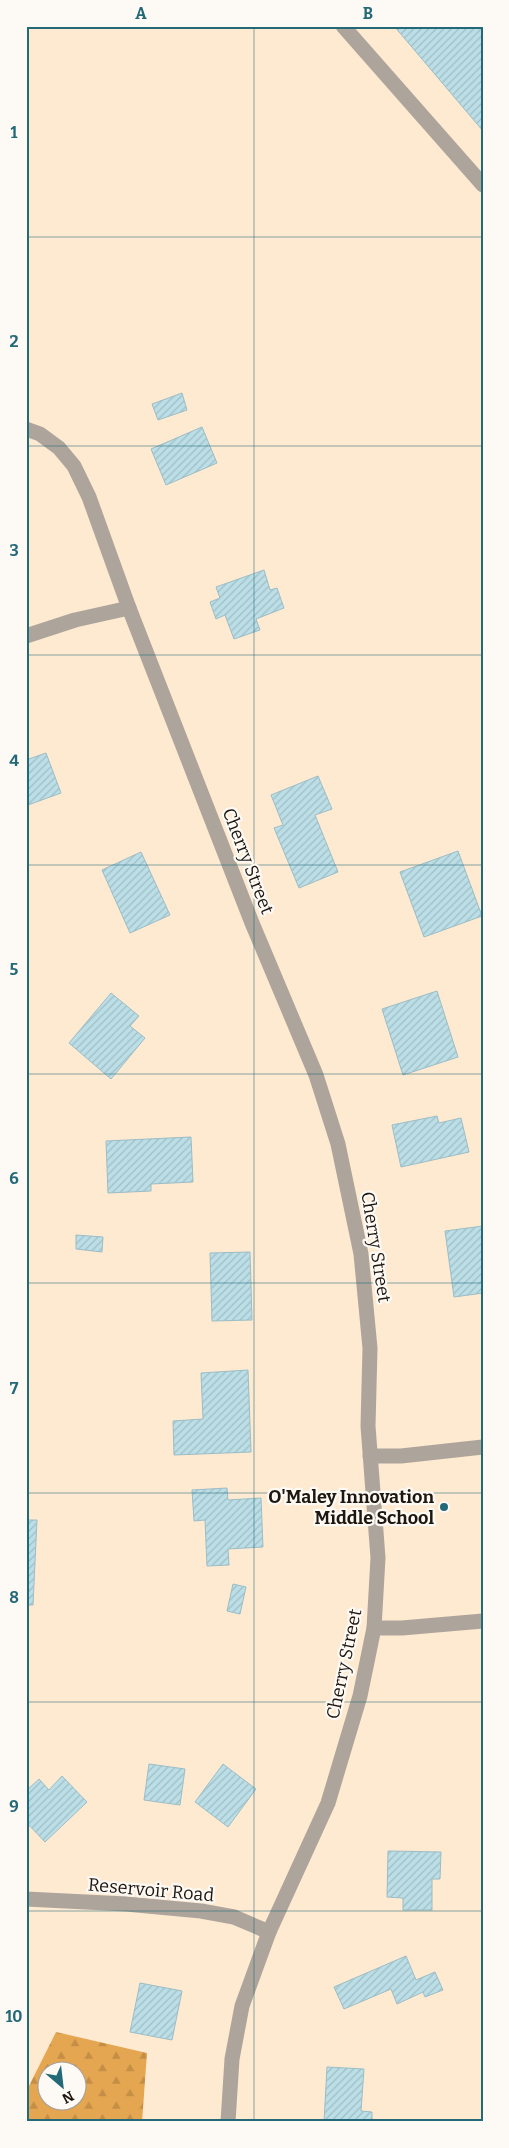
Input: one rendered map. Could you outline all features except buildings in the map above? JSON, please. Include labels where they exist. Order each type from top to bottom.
[{"type":"street","points":[[343,26],[483,184]]},
{"type":"street","name":"Cherry Street","points":[[26,429],[40,434],[59,448],[74,466],[89,496],[129,608],[252,923],[316,1075],[338,1144],[362,1254],[370,1348],[368,1426],[378,1558],[374,1628],[360,1696],[328,1803],[269,1932],[242,2006],[232,2059],[228,2122]]},
{"type":"street","points":[[26,636],[75,620],[129,608]]},
{"type":"street","points":[[370,1456],[401,1456],[483,1447]]},
{"type":"street","points":[[374,1628],[402,1628],[483,1621]]},
{"type":"street","name":"Reservoir Road","points":[[26,1899],[126,1904],[201,1911],[234,1917],[269,1932]]},
{"type":"green space","points":[[56,2032],[147,2053],[142,2122],[26,2122],[26,2092],[38,2068],[38,2110],[88,2110],[88,2060],[42,2060]]},
{"type":"place","name":"O'Maley Innovation Middle School","points":[[444,1507]]}]
